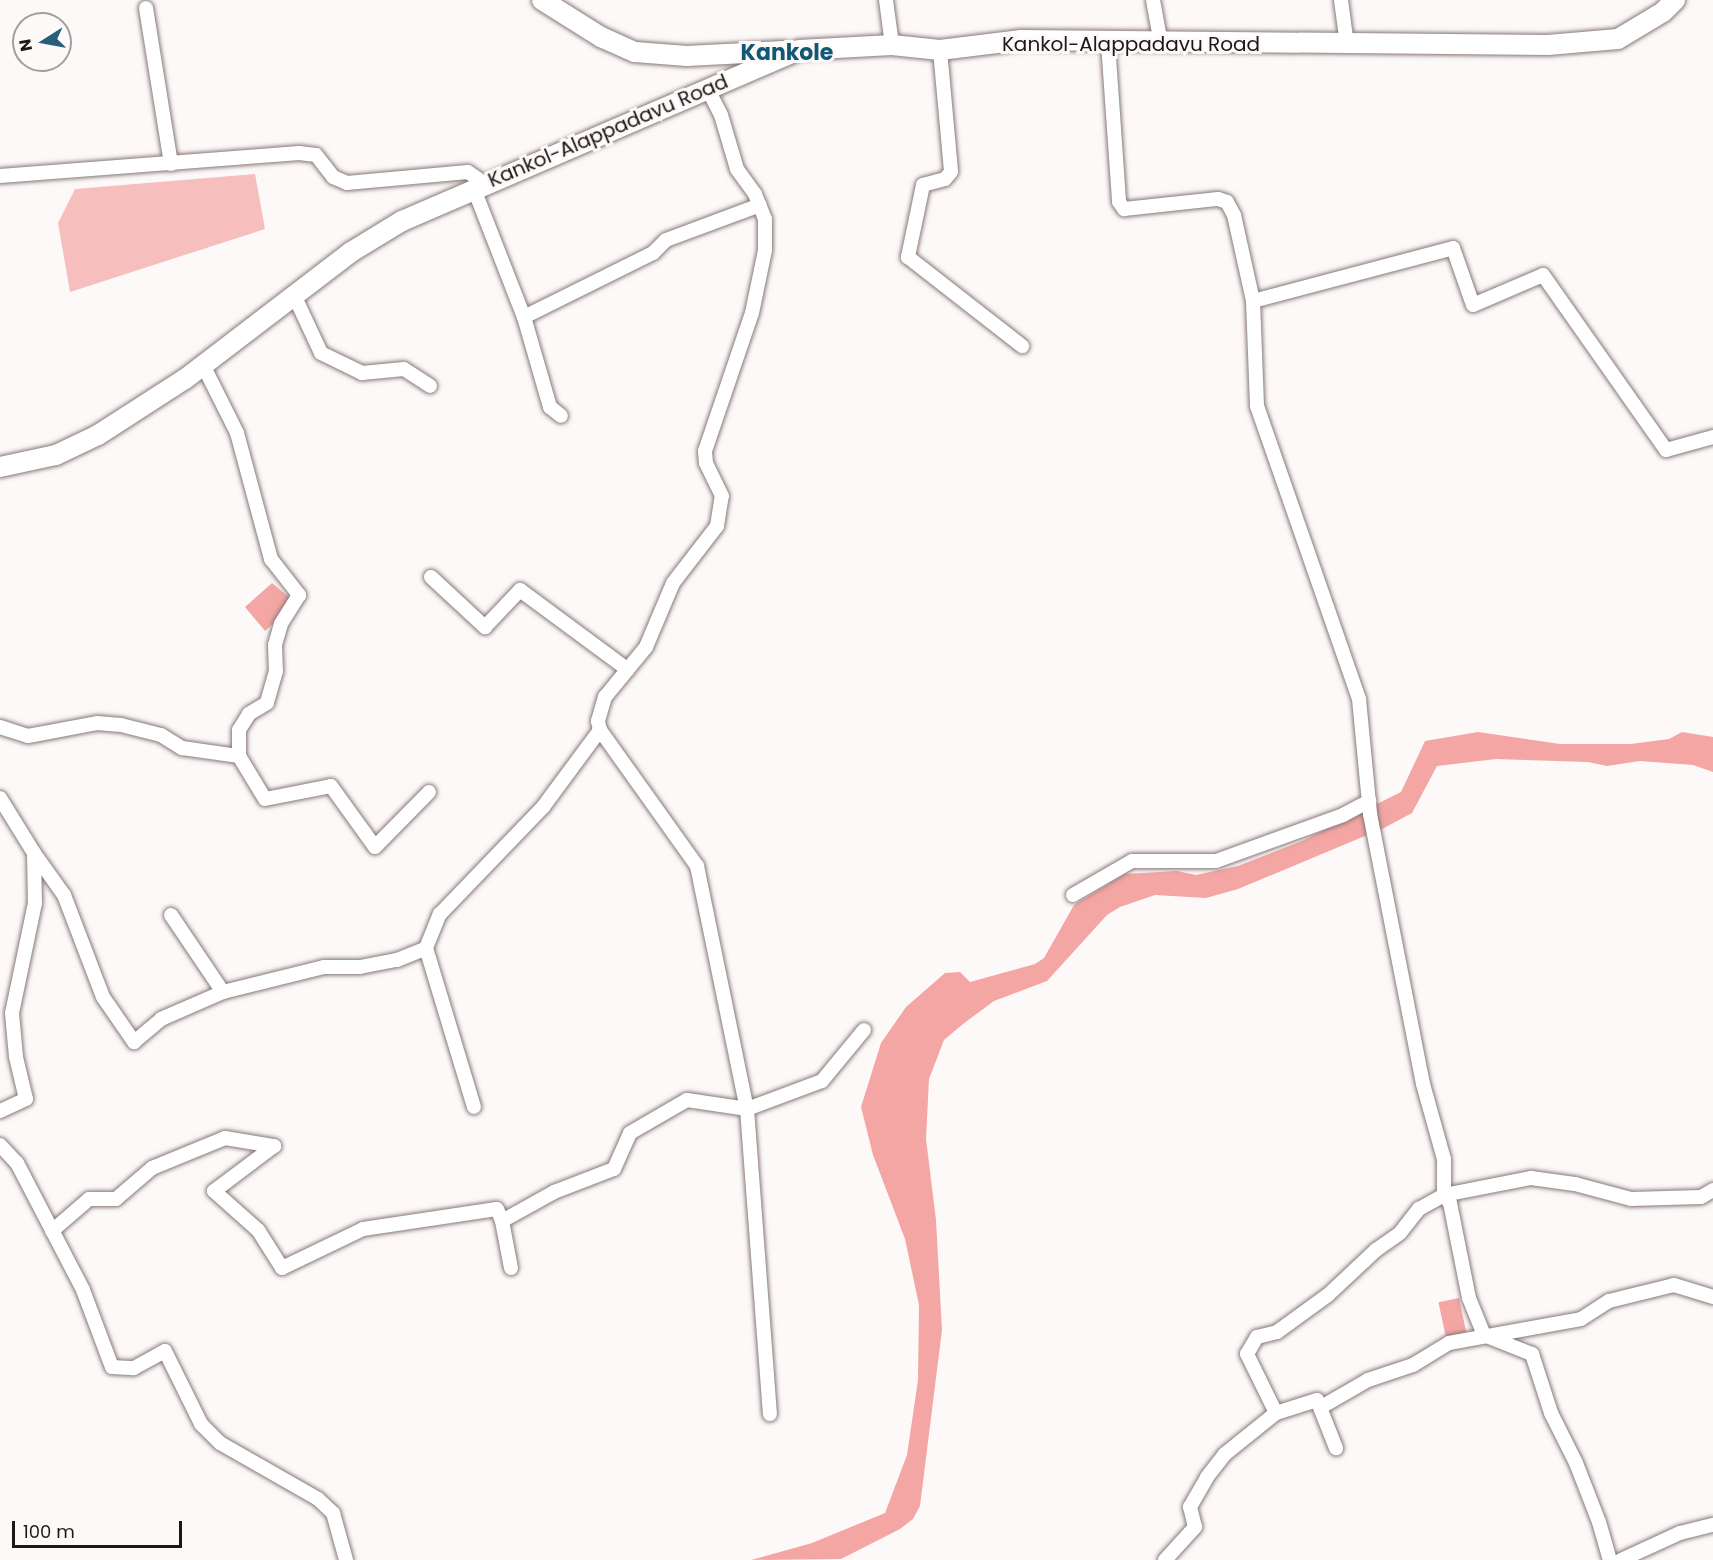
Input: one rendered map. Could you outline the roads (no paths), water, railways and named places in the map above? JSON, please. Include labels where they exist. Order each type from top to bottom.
[{"type":"main road","points":[[542,0],[600,37],[635,52],[687,56],[799,50]]},
{"type":"main road","name":"Kankol-Alappadavu Road","points":[[0,467],[56,455],[98,435],[203,365],[351,252],[402,221],[799,50],[892,45],[940,50],[1021,40],[1161,44],[1548,45],[1618,39],[1663,12],[1675,0]]},
{"type":"street","points":[[886,0],[892,45]]},
{"type":"street","points":[[1153,0],[1161,44]]},
{"type":"street","points":[[1341,0],[1347,45]]},
{"type":"street","points":[[146,8],[171,164]]},
{"type":"street","points":[[1108,42],[1119,202],[1124,209],[1218,199],[1227,202],[1234,215],[1253,300],[1257,406],[1359,699],[1371,819],[1423,1084],[1444,1159],[1444,1195],[1450,1203],[1469,1298],[1484,1335],[1532,1354],[1551,1413],[1576,1463],[1584,1491],[1599,1522],[1610,1560]]},
{"type":"street","points":[[940,50],[951,172],[945,179],[923,185],[908,257],[1022,346]]},
{"type":"street","points":[[707,88],[722,114],[736,169],[760,205],[765,250],[752,313],[705,451],[706,463],[722,496],[722,510],[717,526],[673,583],[646,647],[605,697],[598,721],[600,730],[697,866],[747,1109],[770,1414]]},
{"type":"street","points":[[0,176],[299,153],[315,156],[333,177],[347,183],[468,172],[480,187],[524,317],[550,407],[561,416]]},
{"type":"street","points":[[524,317],[653,253],[666,240],[760,205]]},
{"type":"street","points":[[1253,300],[1454,248],[1473,305],[1543,275],[1666,450],[1713,437]]},
{"type":"street","points":[[294,295],[321,353],[362,373],[404,369],[430,386]]},
{"type":"street","points":[[203,365],[237,433],[270,559],[299,595],[281,624],[275,645],[276,671],[267,703],[249,714],[239,730],[238,756],[265,799],[331,786],[375,846],[429,792]]},
{"type":"street","points":[[431,576],[485,627],[520,590],[628,670]]},
{"type":"street","points":[[0,727],[28,736],[85,725],[121,726],[161,735],[182,748],[238,756]]},
{"type":"street","points":[[474,1107],[426,948],[440,914],[543,807],[600,730]]},
{"type":"street","points":[[0,798],[34,853],[64,895],[103,997],[134,1042],[161,1019],[223,992],[324,968],[360,967],[397,960],[426,948]]},
{"type":"street","points":[[1073,895],[1132,861],[1216,861],[1343,815],[1369,801]]},
{"type":"street","points":[[0,1111],[26,1099],[16,1057],[12,1013],[35,903],[34,853]]},
{"type":"street","points":[[171,915],[223,992]]},
{"type":"street","points":[[502,1221],[554,1192],[614,1169],[630,1133],[687,1100],[747,1109],[822,1082],[864,1030]]},
{"type":"street","points":[[52,1231],[89,1199],[116,1199],[152,1168],[225,1138],[274,1146],[214,1191],[258,1230],[282,1268],[363,1229],[497,1209],[502,1221],[511,1268]]},
{"type":"street","points":[[0,1145],[17,1164],[82,1290],[112,1367],[134,1368],[165,1351],[201,1424],[220,1443],[318,1499],[333,1512],[346,1560]]},
{"type":"street","points":[[1276,1413],[1247,1354],[1257,1337],[1277,1332],[1328,1295],[1376,1250],[1400,1233],[1419,1209],[1444,1195],[1531,1178],[1631,1199],[1701,1197],[1713,1190]]},
{"type":"street","points":[[1323,1406],[1368,1380],[1413,1365],[1434,1350],[1484,1335],[1581,1319],[1609,1301],[1674,1285],[1713,1297]]},
{"type":"street","points":[[1165,1560],[1195,1527],[1190,1507],[1207,1477],[1225,1454],[1276,1413],[1317,1400],[1323,1406],[1336,1448]]},
{"type":"street","points":[[1621,1560],[1680,1533],[1713,1525]]},
{"type":"district","name":"Kankole","points":[[787,53]]}]
